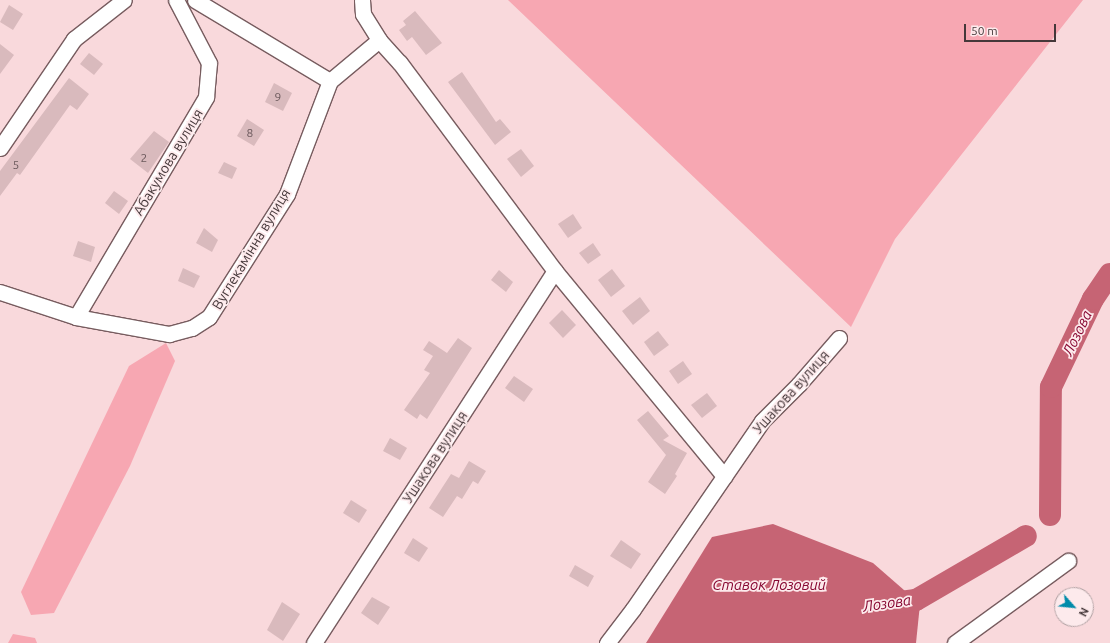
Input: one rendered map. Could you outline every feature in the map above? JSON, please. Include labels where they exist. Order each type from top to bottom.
[{"type":"street","points":[[0,148],[74,39],[124,0]]},
{"type":"street","name":"Абакумова вулиця","points":[[76,317],[206,97],[209,63],[176,0]]},
{"type":"street","points":[[195,0],[330,81]]},
{"type":"street","points":[[362,0],[363,14],[379,40],[400,63],[555,272],[724,476]]},
{"type":"street","name":"Вуглекамінна вулиця","points":[[0,292],[76,317],[169,334],[192,328],[210,317],[287,194],[330,81],[379,40]]},
{"type":"street","name":"Ушакова вулиця","points":[[314,643],[555,272]]},
{"type":"street","name":"Ушакова вулиця","points":[[607,643],[633,609],[762,421],[799,384],[839,338]]},
{"type":"street","points":[[955,643],[1068,561]]},
{"type":"shaded area","points":[[508,0],[1083,0],[895,239],[851,327]]},
{"type":"shaded area","points":[[166,343],[175,361],[130,466],[54,613],[31,615],[21,592],[129,366]]},
{"type":"shaded area","points":[[13,634],[35,638],[37,643],[8,643]]},
{"type":"water","name":"Ставок Лозовий","points":[[773,524],[873,563],[920,604],[916,643],[646,643],[712,537]]},
{"type":"building","points":[[9,5],[23,14],[13,30],[0,22]]},
{"type":"building","points":[[415,11],[442,43],[426,55],[412,37],[407,41],[399,30],[406,25],[403,21]]},
{"type":"building","points":[[0,44],[14,55],[0,74]]},
{"type":"building","points":[[89,53],[103,64],[94,75],[80,64]]},
{"type":"building","points":[[462,72],[496,122],[500,119],[511,132],[495,145],[448,82]]},
{"type":"building","points":[[69,78],[89,94],[77,110],[70,105],[20,175],[17,173],[0,196],[0,171]]},
{"type":"building","points":[[274,83],[292,93],[283,111],[265,102]]},
{"type":"building","points":[[247,119],[264,130],[254,146],[237,136]]},
{"type":"building","points":[[154,131],[169,142],[148,173],[130,159]]},
{"type":"building","points":[[521,149],[534,166],[521,177],[507,159]]},
{"type":"building","points":[[224,162],[237,168],[232,179],[218,173]]},
{"type":"building","points":[[114,191],[128,201],[119,214],[105,203]]},
{"type":"building","points":[[573,214],[582,228],[568,238],[558,224]]},
{"type":"building","points":[[204,228],[218,240],[212,252],[196,243]]},
{"type":"building","points":[[78,241],[95,247],[91,262],[73,256]]},
{"type":"building","points":[[593,243],[601,255],[588,264],[579,253]]},
{"type":"building","points":[[183,268],[200,276],[194,288],[178,281]]},
{"type":"building","points":[[612,269],[625,286],[611,297],[598,280]]},
{"type":"building","points":[[499,270],[513,282],[506,292],[491,280]]},
{"type":"building","points":[[640,297],[650,311],[633,325],[622,311]]},
{"type":"building","points":[[562,310],[576,325],[563,338],[549,323]]},
{"type":"building","points":[[658,331],[669,345],[654,356],[644,342]]},
{"type":"building","points":[[458,338],[472,348],[427,419],[420,414],[417,419],[404,410],[430,373],[424,370],[433,356],[423,350],[429,341],[447,353]]},
{"type":"building","points":[[683,361],[692,374],[678,384],[669,371]]},
{"type":"building","points":[[514,376],[533,389],[524,402],[505,388]]},
{"type":"building","points":[[707,393],[717,406],[702,418],[691,405]]},
{"type":"building","points":[[648,411],[669,436],[663,440],[687,453],[675,474],[677,476],[665,494],[648,482],[666,455],[637,420]]},
{"type":"building","points":[[390,438],[407,448],[400,460],[383,451]]},
{"type":"building","points":[[469,461],[486,471],[478,484],[473,481],[462,499],[457,496],[443,517],[429,508],[451,474],[459,478]]},
{"type":"building","points":[[351,500],[367,510],[359,523],[343,513]]},
{"type":"building","points":[[413,538],[428,548],[419,562],[404,553]]},
{"type":"building","points":[[621,540],[641,554],[631,569],[610,556]]},
{"type":"building","points":[[575,565],[594,576],[588,587],[569,576]]},
{"type":"building","points":[[372,597],[390,607],[378,625],[361,613]]},
{"type":"building","points":[[282,602],[300,614],[283,641],[267,630]]},
{"type":"waterway","name":"Лозова","points":[[1050,515],[1051,387],[1093,299],[1110,274]]},
{"type":"waterway","name":"Лозова","points":[[886,604],[916,600],[1026,536]]}]
